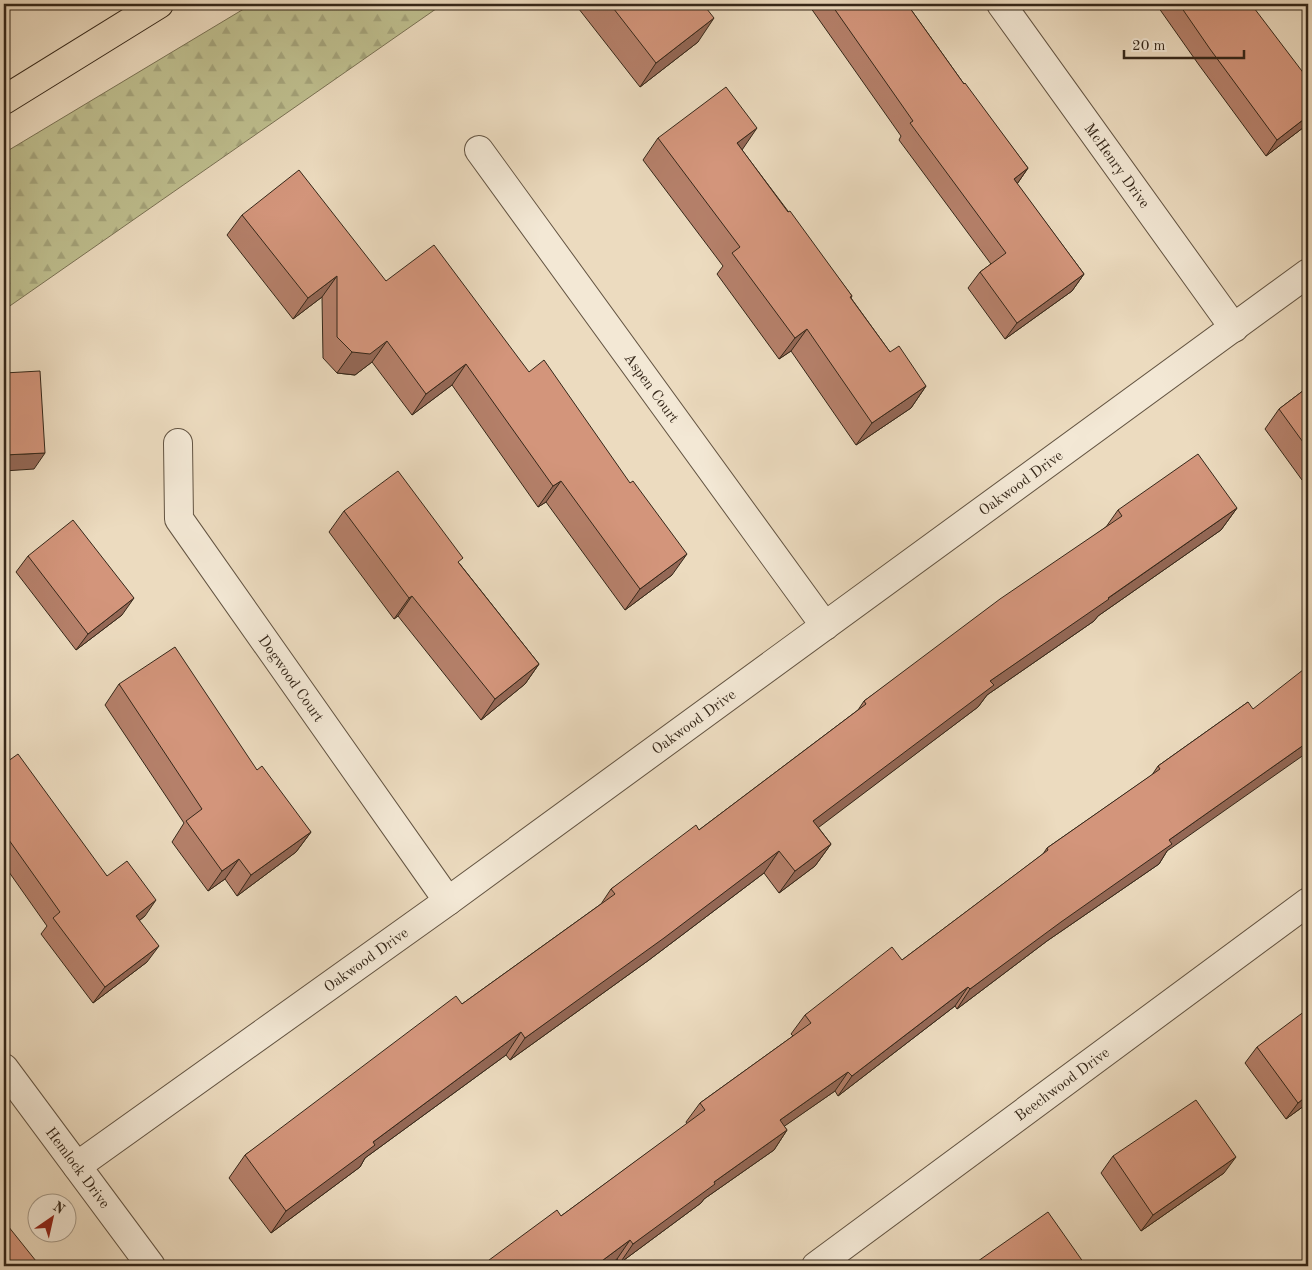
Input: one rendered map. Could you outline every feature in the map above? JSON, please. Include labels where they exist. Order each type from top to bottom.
[{"type":"highway","points":[[4,100],[159,4]]},
{"type":"street","name":"McHenry Drive","points":[[1000,4],[1234,328]]},
{"type":"street","name":"Aspen Court","points":[[479,150],[825,626]]},
{"type":"street","name":"Oakwood Drive","points":[[77,1166],[448,901],[1308,273]]},
{"type":"street","name":"Dogwood Court","points":[[178,443],[179,519],[448,901]]},
{"type":"street","name":"Beechwood Drive","points":[[816,1266],[1308,902]]},
{"type":"street","name":"Hemlock Drive","points":[[4,1068],[151,1266]]},
{"type":"green space","points":[[252,4],[443,4],[4,310],[4,153]]},
{"type":"building","points":[[610,4],[703,4],[714,18],[656,63]]},
{"type":"building","points":[[831,4],[907,4],[964,84],[1028,168],[1014,179],[1084,274],[1017,323],[980,272],[1006,253],[910,123],[913,121]]},
{"type":"building","points":[[1179,4],[1251,4],[1308,79],[1308,116],[1277,140]]},
{"type":"building","points":[[726,87],[757,128],[737,143],[788,212],[790,211],[890,352],[899,346],[926,386],[872,423],[807,329],[795,338],[732,253],[740,247],[658,138]]},
{"type":"building","points":[[299,170],[386,281],[434,245],[529,372],[544,360],[630,483],[633,481],[687,554],[640,589],[561,481],[553,486],[466,364],[426,394],[387,341],[370,354],[352,352],[337,337],[337,276],[308,298],[242,215]]},
{"type":"building","points":[[40,371],[45,453],[4,455],[4,373]]},
{"type":"building","points":[[1308,387],[1308,449],[1279,409]]},
{"type":"building","points":[[1198,454],[1237,508],[990,681],[994,685],[813,821],[831,844],[795,871],[779,851],[664,938],[525,1038],[521,1032],[373,1142],[375,1145],[286,1211],[245,1155],[456,996],[462,1004],[615,894],[611,889],[696,825],[699,830],[866,704],[864,701],[1000,599],[1122,516],[1118,510]]},
{"type":"building","points":[[398,471],[463,558],[458,562],[539,664],[495,699],[412,596],[409,598],[344,511]]},
{"type":"building","points":[[73,520],[134,598],[88,634],[28,556]]},
{"type":"building","points":[[175,647],[257,770],[262,766],[311,832],[251,875],[239,859],[222,871],[186,821],[202,809],[119,684]]},
{"type":"building","points":[[1308,666],[1308,742],[1169,840],[1172,844],[970,989],[968,987],[852,1076],[848,1072],[780,1120],[787,1130],[714,1182],[715,1184],[633,1244],[630,1240],[595,1266],[481,1266],[557,1210],[561,1216],[705,1110],[700,1103],[811,1023],[805,1015],[892,947],[902,960],[1048,850],[1047,848],[1160,769],[1158,766],[1248,702],[1253,709]]},
{"type":"building","points":[[18,754],[107,876],[127,861],[156,900],[136,916],[159,946],[105,987],[53,918],[60,912],[4,833],[4,764]]},
{"type":"building","points":[[1305,1011],[1308,1016],[1308,1095],[1298,1103],[1257,1047]]},
{"type":"building","points":[[1196,1100],[1236,1157],[1153,1215],[1113,1156]]},
{"type":"building","points":[[1048,1212],[1086,1266],[971,1266]]},
{"type":"building","points":[[4,1221],[40,1266],[4,1266]]}]
